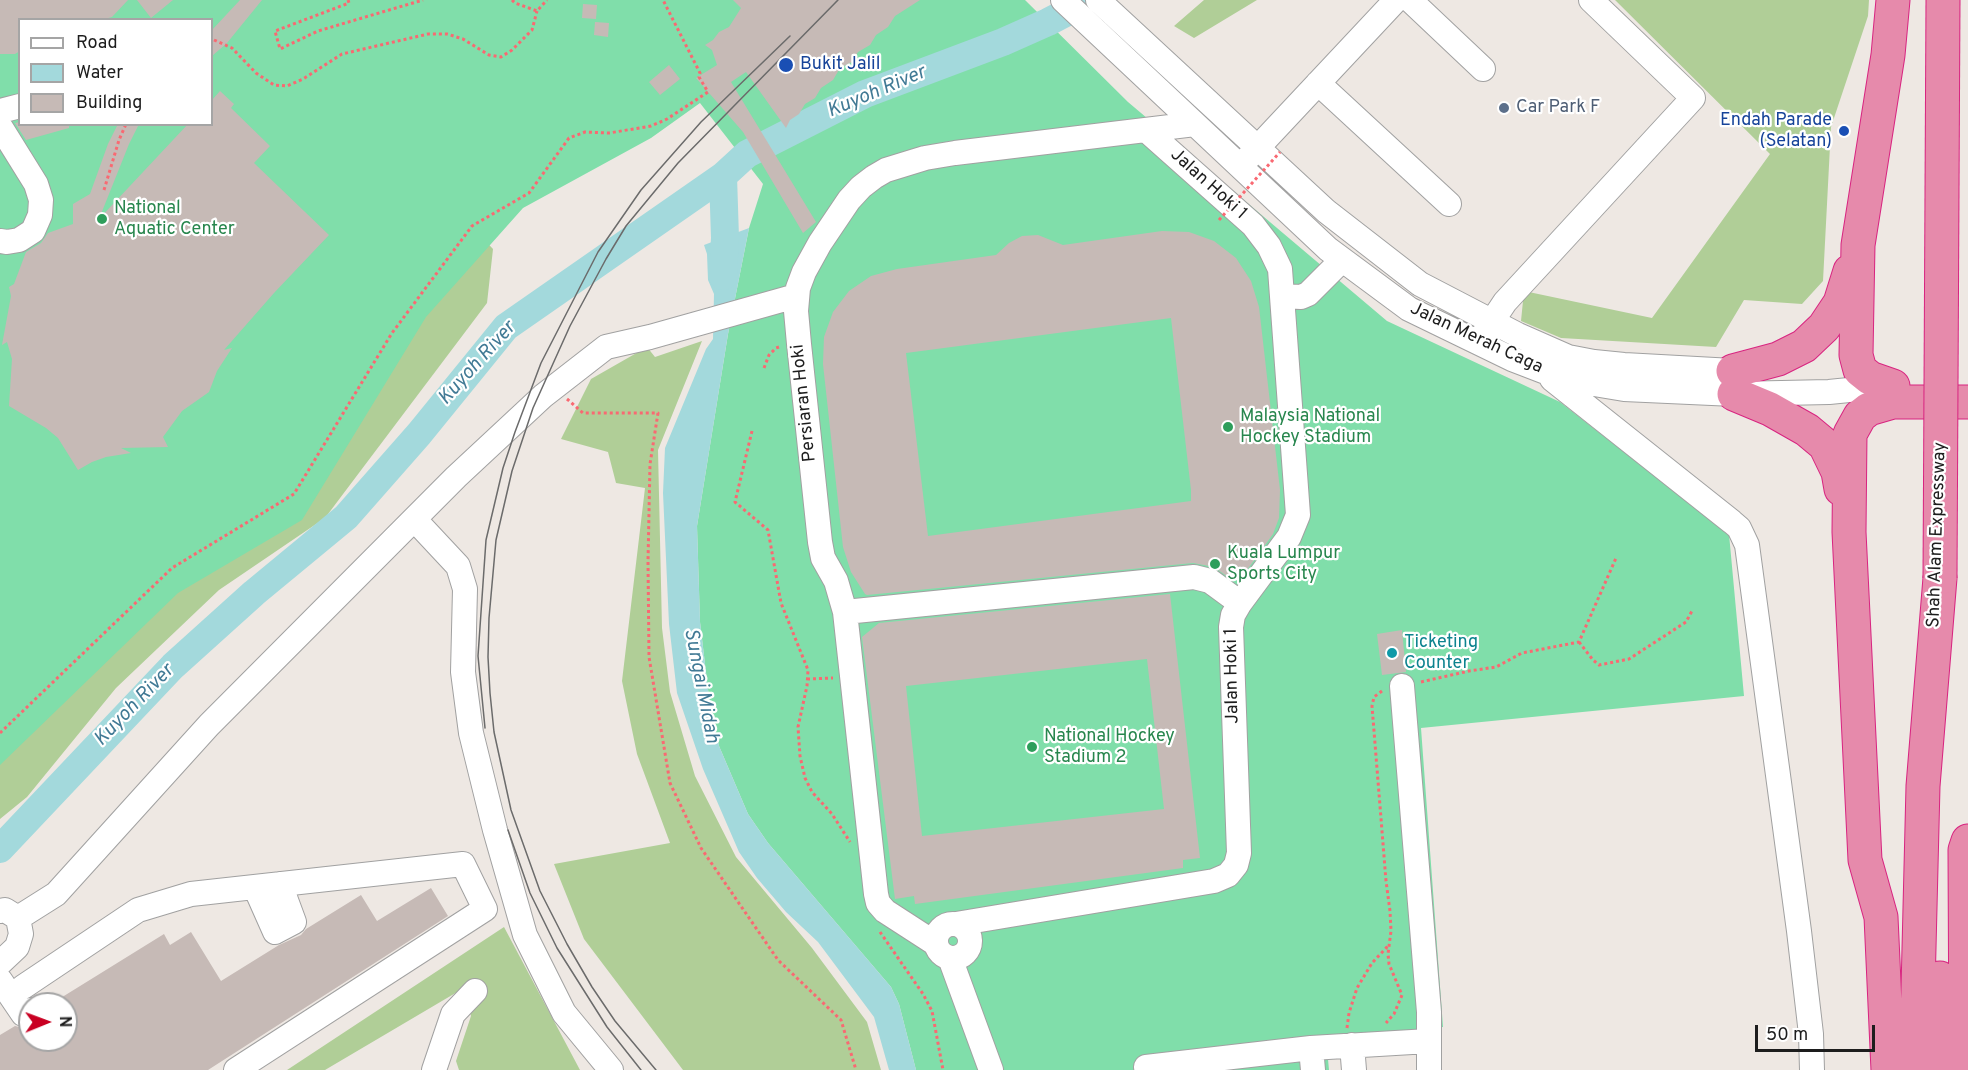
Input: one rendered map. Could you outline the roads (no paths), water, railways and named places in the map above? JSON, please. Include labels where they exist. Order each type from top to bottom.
[{"type":"highway","points":[[1893,0],[1888,55],[1858,245],[1856,355],[1860,370],[1870,378],[1893,386]]},
{"type":"highway","name":"Shah Alam Expressway","points":[[1916,1070],[1923,786],[1940,578],[1943,0]]},
{"type":"highway","points":[[1849,532],[1838,472],[1825,445],[1807,430],[1770,409],[1733,383],[1804,346],[1824,327],[1840,303],[1858,245]]},
{"type":"highway","points":[[1867,1070],[1865,860],[1849,532],[1850,434],[1860,416],[1869,409],[1893,402],[1968,402]]},
{"type":"highway","points":[[1940,578],[1940,1070]]},
{"type":"highway","points":[[1966,1070],[1965,850],[1968,841]]},
{"type":"highway","points":[[1865,860],[1881,917],[1888,1070]]},
{"type":"street","name":"Jalan Merah Caga","points":[[1063,0],[1328,249],[1409,309],[1512,359],[1564,379],[1604,386],[1733,383]]},
{"type":"street","name":"Jalan Merah Caga","points":[[1098,0],[1269,149],[1326,211],[1420,284],[1542,346],[1568,357],[1733,383],[1829,392],[1893,386],[1968,386]]},
{"type":"street","points":[[1240,166],[1269,149],[1318,83],[1396,0]]},
{"type":"street","points":[[1410,0],[1483,69]]},
{"type":"street","points":[[1479,343],[1505,302],[1693,98],[1591,0]]},
{"type":"street","points":[[1318,83],[1449,204]]},
{"type":"street","points":[[0,111],[18,106]]},
{"type":"street","name":"Persiaran Hoki","points":[[943,951],[893,917],[878,903],[845,612],[836,581],[823,558],[820,542],[799,344],[796,296],[800,282],[820,243],[849,200],[861,187],[886,170],[925,158],[955,153],[1195,124]]},
{"type":"street","points":[[0,126],[36,184],[41,200],[40,215],[33,231],[19,240],[0,241]]},
{"type":"street","name":"Jalan Hoki 1","points":[[943,951],[961,956],[965,953],[969,944],[968,933],[956,924],[1214,881],[1228,875],[1236,865],[1239,854],[1230,640],[1233,615],[1289,537],[1299,515],[1280,269],[1262,235],[1146,130]]},
{"type":"street","points":[[1282,296],[1300,297],[1308,294],[1342,260]]},
{"type":"street","points":[[13,988],[17,947],[21,934],[9,914],[56,894],[209,725],[456,477],[554,388],[606,347],[651,337],[796,296]]},
{"type":"street","points":[[1541,370],[1732,522],[1739,528],[1747,545],[1799,931],[1811,1034],[1812,1070]]},
{"type":"street","points":[[415,520],[458,566],[465,589],[463,672],[471,733],[495,830],[525,935],[564,1013],[611,1070]]},
{"type":"street","points":[[845,612],[1194,577],[1210,581],[1240,603]]},
{"type":"street","points":[[1402,686],[1429,1012],[1429,1070]]},
{"type":"street","points":[[13,988],[138,910],[191,894],[464,864],[485,909],[236,1070]]},
{"type":"street","points":[[255,887],[274,932],[294,922],[280,884]]},
{"type":"street","points":[[943,951],[991,1070]]},
{"type":"street","points":[[434,1070],[453,1014],[475,991]]},
{"type":"street","points":[[1146,1066],[1312,1059],[1352,1045],[1429,1041]]},
{"type":"street","points":[[1352,1045],[1354,1070]]},
{"type":"water","points":[[749,228],[728,334],[697,526],[700,622],[710,706],[719,746],[748,814],[768,843],[891,987],[899,1004],[916,1070],[889,1070],[874,1017],[818,942],[786,912],[757,878],[739,852],[703,769],[677,693],[669,624],[663,493],[665,448],[706,349],[713,339],[714,294],[708,280],[707,254],[704,245]]},
{"type":"waterway","name":"Kuyoh River","points":[[0,849],[173,666],[254,593],[346,517],[419,434],[506,327],[723,176],[747,154],[865,94],[1003,42],[1090,0]]},
{"type":"waterway","name":"Sungai Midah","points":[[723,176],[725,238],[723,276]]},
{"type":"tram line","points":[[656,1070],[615,1021],[567,944],[540,891],[511,810],[494,732],[490,693],[489,618],[496,540],[512,471],[533,408],[570,326],[626,226],[678,163],[838,0]]},
{"type":"tram line","points":[[485,728],[478,656],[486,540],[503,468],[541,363],[598,252],[641,190],[701,122],[790,36]]},
{"type":"tram line","points":[[508,830],[530,893],[557,948],[607,1027],[641,1070]]},
{"type":"place","name":"Bukit Jalil","points":[[786,65]]},
{"type":"place","name":"Car Park F","points":[[1504,108]]},
{"type":"place","name":"Endah Parade (Selatan)","points":[[1844,131]]},
{"type":"place","name":"National Aquatic Center","points":[[102,219]]},
{"type":"place","name":"Malaysia National Hockey Stadium","points":[[1228,427]]},
{"type":"place","name":"Kuala Lumpur Sports City","points":[[1215,564]]},
{"type":"place","name":"Ticketing Counter","points":[[1392,653]]},
{"type":"place","name":"National Hockey Stadium 2","points":[[1032,747]]}]
